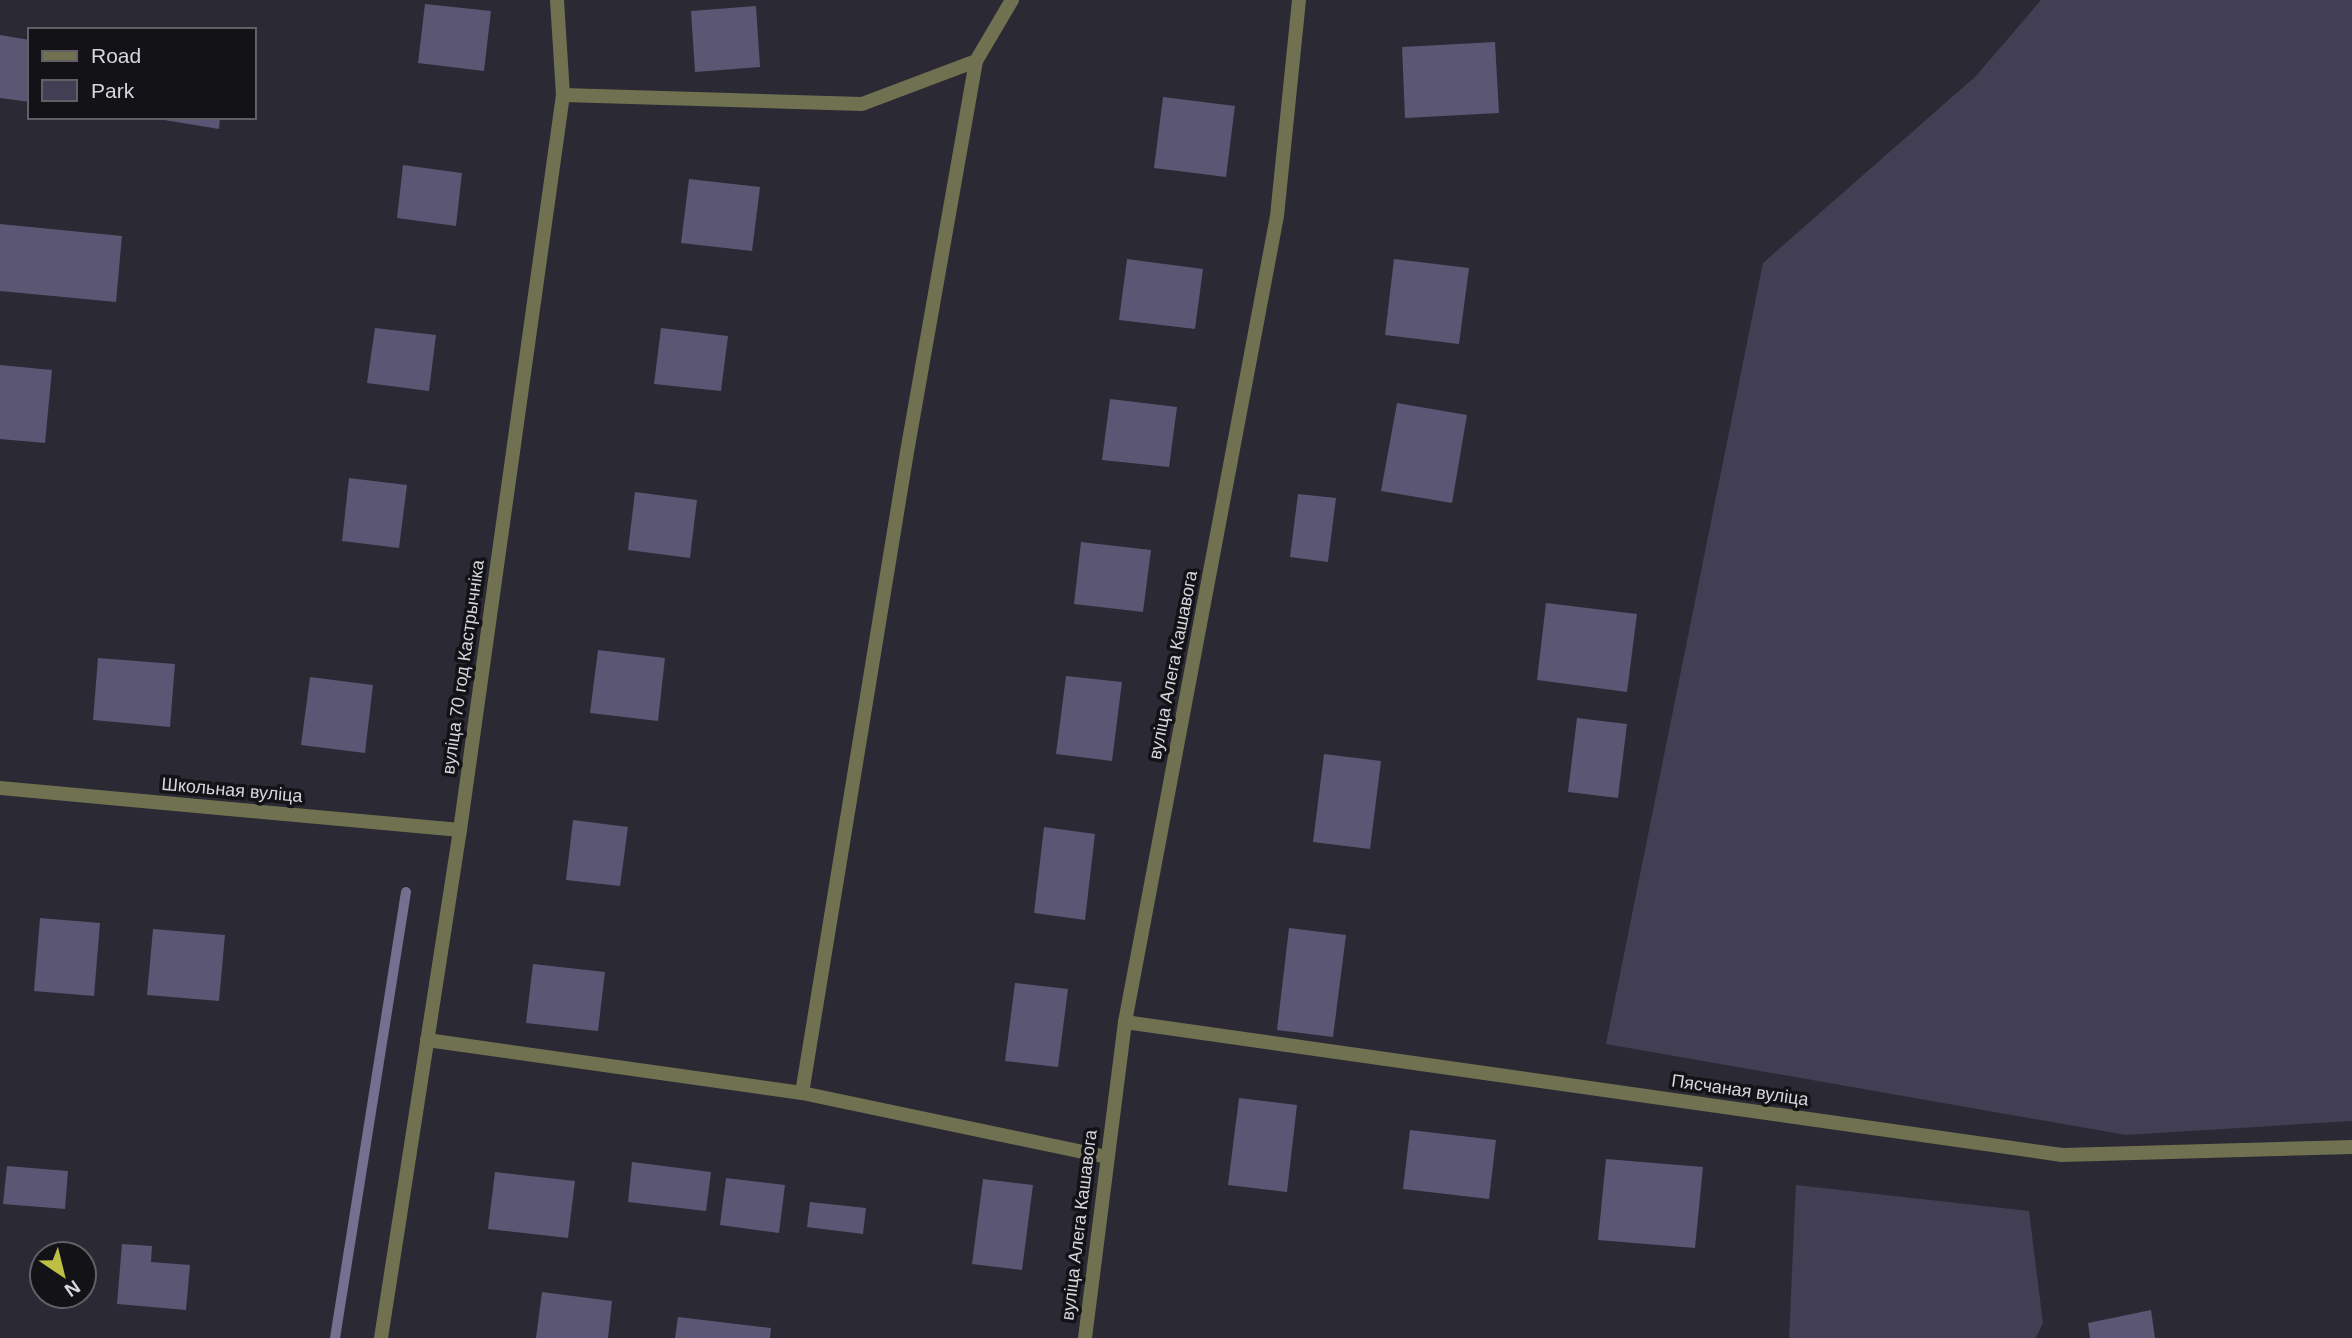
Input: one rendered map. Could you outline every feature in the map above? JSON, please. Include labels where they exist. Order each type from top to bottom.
[{"type":"street","name":"вуліца 70 год Кастрычніка","points":[[381,1338],[460,831],[563,95],[557,0]]},
{"type":"street","points":[[802,1093],[907,452],[976,61],[1012,0]]},
{"type":"street","name":"вуліца Алега Кашавога","points":[[1085,1338],[1125,1022],[1277,216],[1299,0]]},
{"type":"street","points":[[563,95],[862,104],[976,61]]},
{"type":"street","name":"Школьная вуліца","points":[[0,788],[460,831]]},
{"type":"street","name":"Пясчаная вуліца","points":[[1125,1022],[2062,1155],[2352,1147]]},
{"type":"street","points":[[427,1040],[802,1093],[1107,1157]]},
{"type":"green space","points":[[2041,0],[2352,0],[2352,1121],[2126,1135],[1606,1044],[1763,263],[1976,76]]},
{"type":"green space","points":[[1796,1185],[2029,1211],[2043,1323],[2036,1338],[1789,1338]]},
{"type":"building","points":[[425,4],[491,11],[484,71],[418,63]]},
{"type":"building","points":[[756,6],[760,67],[695,72],[691,11]]},
{"type":"building","points":[[0,35],[28,40],[28,102],[0,98]]},
{"type":"building","points":[[1495,42],[1499,113],[1405,118],[1402,47]]},
{"type":"building","points":[[1163,97],[1235,106],[1226,177],[1154,168]]},
{"type":"building","points":[[158,119],[220,119],[219,129]]},
{"type":"building","points":[[403,165],[462,173],[456,226],[397,218]]},
{"type":"building","points":[[689,179],[760,187],[752,251],[681,243]]},
{"type":"building","points":[[0,224],[122,236],[116,302],[0,291]]},
{"type":"building","points":[[1127,259],[1203,269],[1195,329],[1119,320]]},
{"type":"building","points":[[1394,259],[1469,268],[1459,344],[1385,335]]},
{"type":"building","points":[[375,328],[436,335],[429,391],[367,383]]},
{"type":"building","points":[[661,328],[728,336],[721,391],[654,384]]},
{"type":"building","points":[[0,365],[52,370],[45,443],[0,439]]},
{"type":"building","points":[[1110,399],[1177,407],[1169,467],[1102,460]]},
{"type":"building","points":[[1397,403],[1467,415],[1452,503],[1381,491]]},
{"type":"building","points":[[349,478],[407,485],[399,548],[342,541]]},
{"type":"building","points":[[635,492],[697,500],[690,558],[628,550]]},
{"type":"building","points":[[1298,494],[1336,498],[1328,562],[1290,557]]},
{"type":"building","points":[[1081,542],[1151,550],[1143,612],[1074,604]]},
{"type":"building","points":[[1546,603],[1637,614],[1627,692],[1537,680]]},
{"type":"building","points":[[598,650],[665,658],[658,721],[590,713]]},
{"type":"building","points":[[98,658],[175,664],[170,727],[93,720]]},
{"type":"building","points":[[1066,676],[1122,682],[1112,761],[1056,754]]},
{"type":"building","points":[[310,677],[373,685],[365,753],[301,745]]},
{"type":"building","points":[[1577,718],[1627,724],[1618,798],[1568,792]]},
{"type":"building","points":[[1324,754],[1381,761],[1370,849],[1313,842]]},
{"type":"building","points":[[573,820],[628,827],[620,886],[566,880]]},
{"type":"building","points":[[1044,827],[1095,834],[1085,920],[1034,913]]},
{"type":"building","points":[[40,918],[100,923],[94,996],[34,991]]},
{"type":"building","points":[[1289,928],[1346,935],[1333,1037],[1277,1030]]},
{"type":"building","points":[[153,929],[225,935],[219,1001],[147,995]]},
{"type":"building","points":[[533,964],[605,972],[598,1031],[526,1023]]},
{"type":"building","points":[[1015,983],[1068,989],[1058,1067],[1005,1061]]},
{"type":"building","points":[[1239,1098],[1297,1105],[1287,1192],[1228,1185]]},
{"type":"building","points":[[1410,1130],[1496,1140],[1489,1199],[1403,1189]]},
{"type":"building","points":[[1606,1159],[1703,1167],[1695,1248],[1598,1240]]},
{"type":"building","points":[[632,1162],[711,1172],[706,1211],[628,1202]]},
{"type":"building","points":[[7,1166],[68,1171],[65,1209],[3,1204]]},
{"type":"building","points":[[495,1172],[575,1181],[568,1238],[488,1229]]},
{"type":"building","points":[[726,1178],[785,1185],[779,1233],[720,1225]]},
{"type":"building","points":[[983,1179],[1033,1185],[1022,1270],[972,1264]]},
{"type":"building","points":[[810,1202],[866,1208],[863,1234],[807,1227]]},
{"type":"building","points":[[122,1244],[152,1246],[151,1262],[190,1265],[186,1310],[117,1304]]},
{"type":"building","points":[[542,1292],[612,1301],[608,1338],[536,1338]]},
{"type":"building","points":[[2151,1310],[2155,1338],[2090,1338],[2088,1323]]},
{"type":"building","points":[[678,1317],[771,1328],[770,1338],[675,1338]]},
{"type":"waterway","points":[[335,1338],[406,892]]}]
